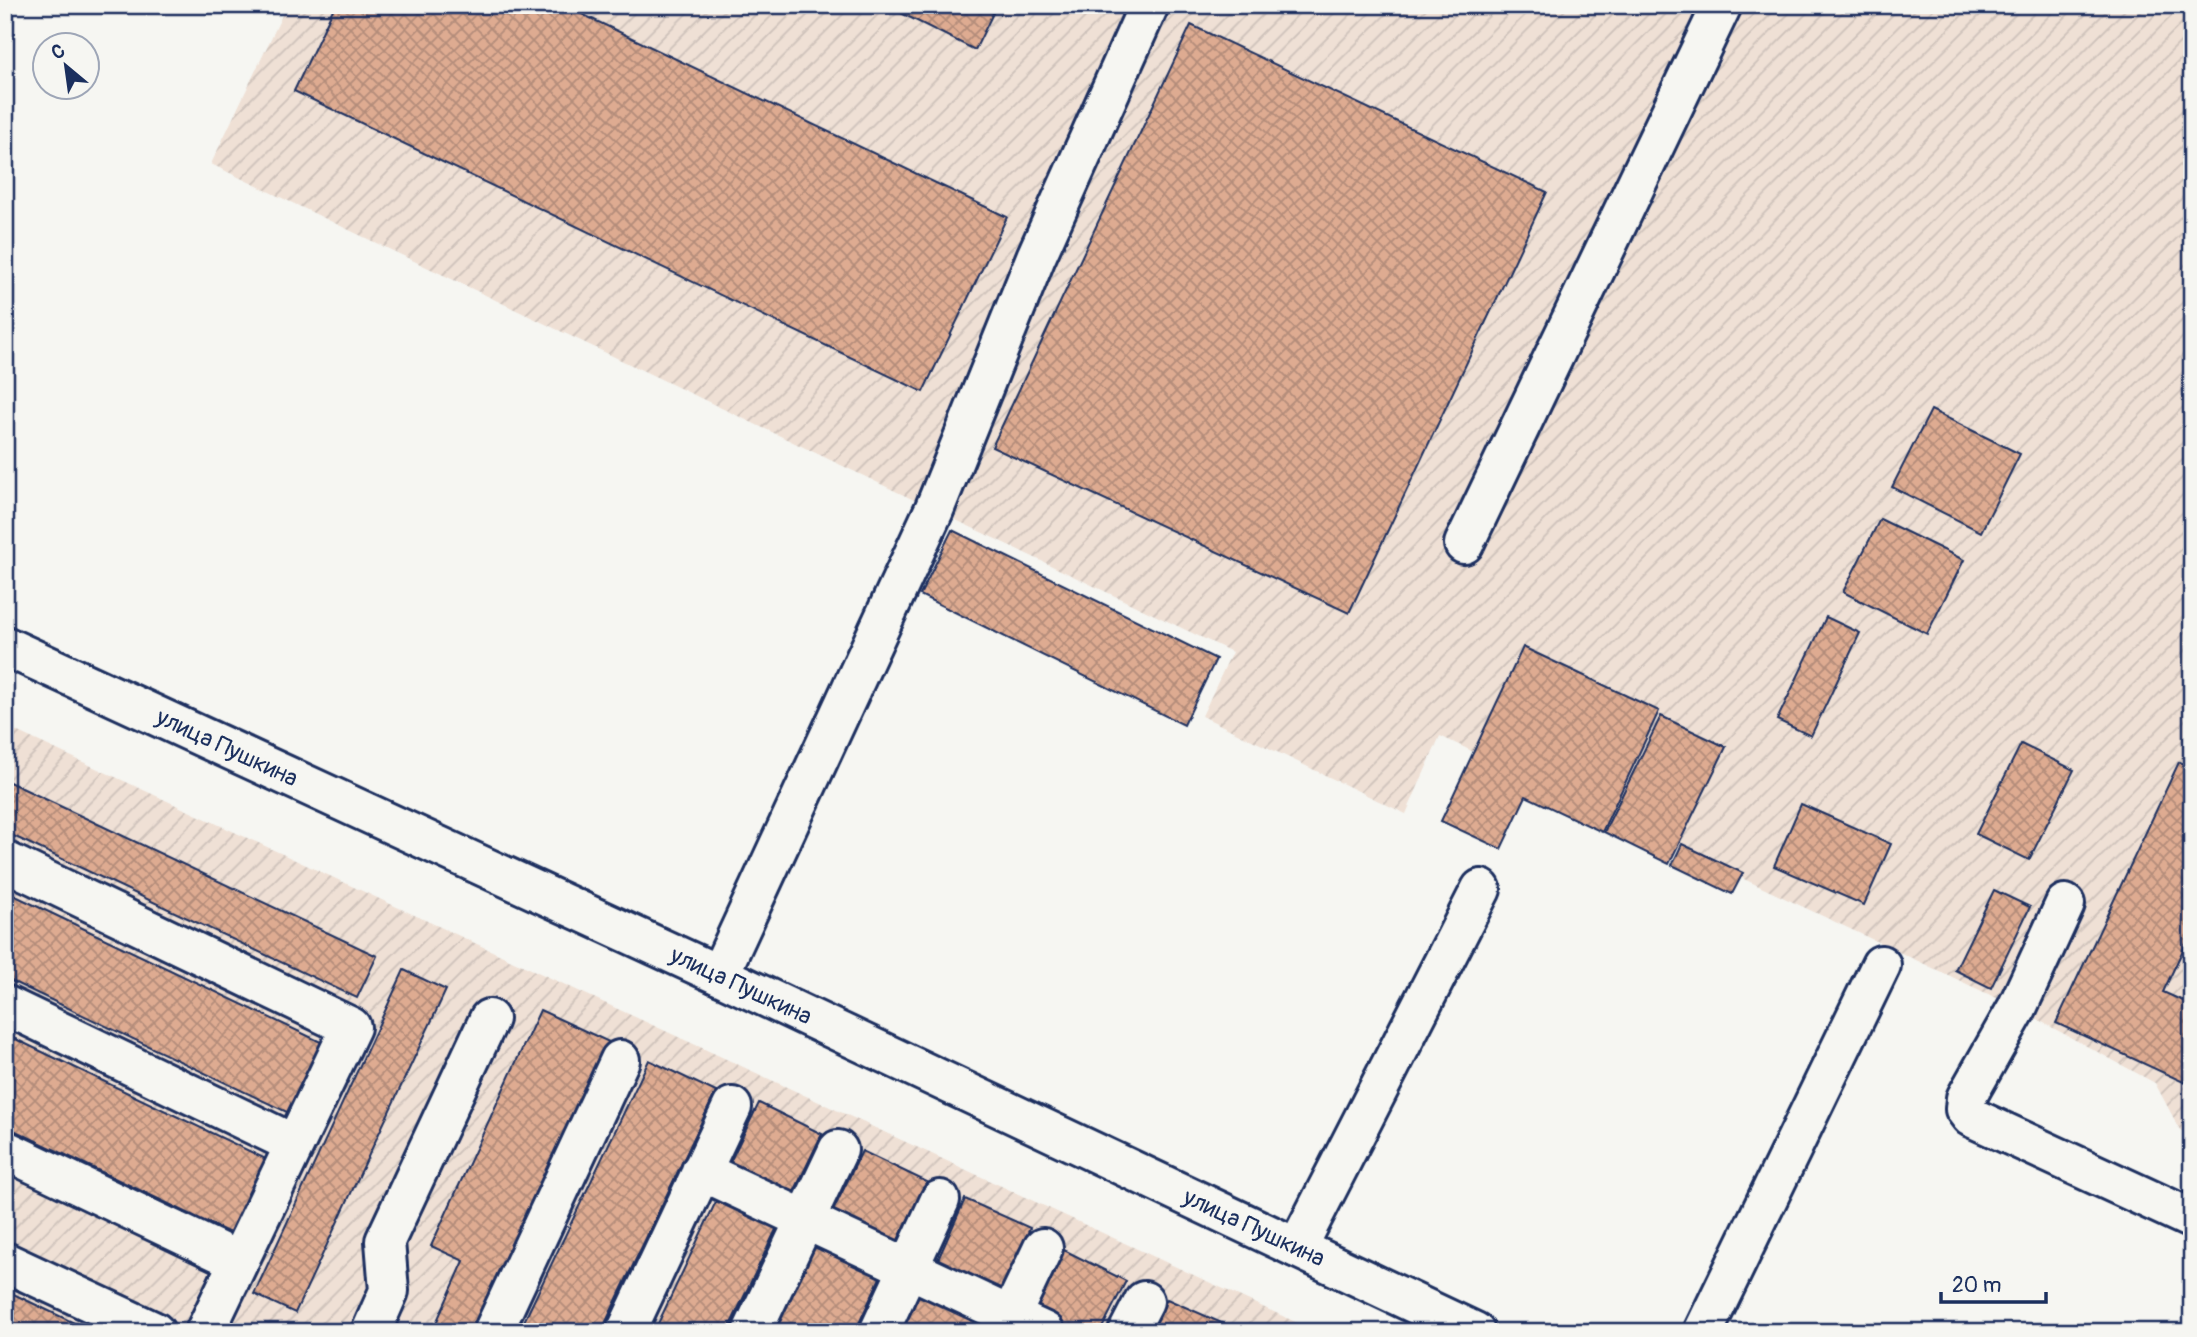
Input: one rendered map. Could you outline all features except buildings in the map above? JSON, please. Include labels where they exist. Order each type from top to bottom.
[{"type":"main road","points":[[719,975],[934,510],[1036,257],[1149,5]]},
{"type":"main road","points":[[1464,544],[1722,5]]},
{"type":"main road","name":"улица Пушкина","points":[[5,646],[719,975],[1475,1332]]},
{"type":"main road","points":[[5,861],[351,1027],[205,1332]]},
{"type":"main road","points":[[1297,1248],[1481,889]]},
{"type":"main road","points":[[2065,904],[2017,1008],[1966,1098],[1965,1109],[1971,1117],[2192,1219]]},
{"type":"main road","points":[[1703,1332],[1881,965]]},
{"type":"main road","points":[[5,1005],[294,1144]]},
{"type":"main road","points":[[371,1332],[389,1291],[385,1241],[489,1020]]},
{"type":"main road","points":[[494,1332],[620,1060]]},
{"type":"main road","points":[[626,1332],[732,1107]]},
{"type":"main road","points":[[5,1150],[238,1261]]},
{"type":"main road","points":[[752,1332],[838,1150]]},
{"type":"main road","points":[[701,1171],[908,1268],[1007,1324],[1045,1332]]},
{"type":"main road","points":[[879,1332],[940,1200]]},
{"type":"main road","points":[[1007,1324],[1043,1248]]},
{"type":"main road","points":[[5,1262],[155,1332]]},
{"type":"shaded area","points":[[287,5],[2192,5],[2192,1135],[2180,1130],[2155,1083],[2003,1001],[1440,736],[1406,814],[1202,716],[1232,652],[211,164]]},
{"type":"shaded area","points":[[5,726],[1317,1332],[5,1332]]}]
